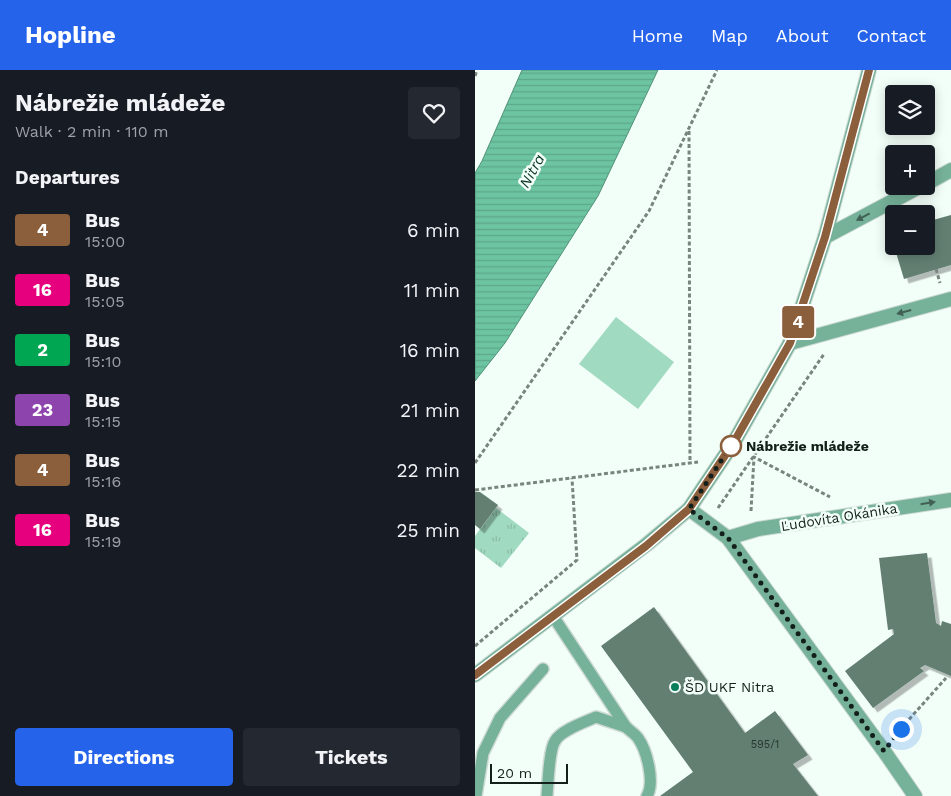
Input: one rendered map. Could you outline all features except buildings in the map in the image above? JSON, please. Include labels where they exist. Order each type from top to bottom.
[{"type":"street","points":[[475,675],[646,546],[689,509],[734,442],[790,343],[825,237],[869,70]]},
{"type":"street","points":[[935,179],[951,170]]},
{"type":"street","points":[[825,237],[904,195]]},
{"type":"street","points":[[790,343],[951,299]]},
{"type":"street","name":"Ľudovíta Okánika","points":[[728,538],[758,529],[951,500]]},
{"type":"street","points":[[689,509],[728,538],[915,796]]},
{"type":"lane","points":[[553,616],[626,727],[639,739],[651,773],[650,791],[647,796]]},
{"type":"lane","points":[[476,796],[483,753],[500,718],[543,669]]},
{"type":"lane","points":[[547,796],[549,766],[555,740],[572,728],[596,717],[626,727]]},
{"type":"path","points":[[475,76],[477,70]]},
{"type":"path","points":[[475,464],[649,211],[717,70]]},
{"type":"path","points":[[689,128],[690,463]]},
{"type":"path","points":[[708,523],[841,329]]},
{"type":"path","points":[[754,457],[836,500]]},
{"type":"path","points":[[751,517],[754,457]]},
{"type":"path","points":[[475,490],[722,459]]},
{"type":"path","points":[[475,646],[577,560],[572,478]]},
{"type":"path","points":[[884,751],[890,741],[946,678]]},
{"type":"green space","points":[[616,317],[674,362],[638,409],[579,364]]},
{"type":"green space","points":[[496,508],[529,533],[501,568],[475,548],[475,536]]},
{"type":"water","name":"Nitra","points":[[522,70],[658,70],[598,196],[505,343],[475,381],[475,173]]},
{"type":"bus line","name":"4","points":[[475,675],[646,546],[689,509],[734,442],[790,343],[816,270],[869,70]]},
{"type":"place","name":"Nábrežie mládeže","points":[[731,446]]},
{"type":"place","name":"ŠD UKF Nitra","points":[[675,687]]},
{"type":"route","points":[[731,446],[689,509],[728,538],[884,751],[901,729]]}]
